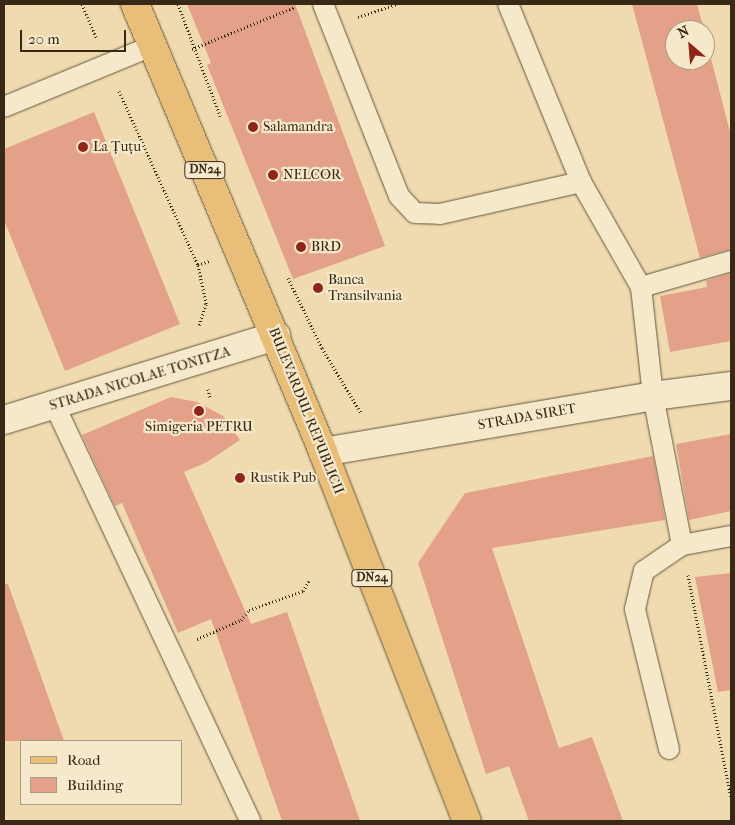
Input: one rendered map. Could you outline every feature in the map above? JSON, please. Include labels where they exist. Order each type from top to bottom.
[{"type":"main road","name":"BULEVARDUL REPUBLICII","points":[[135,4],[276,336],[467,821]]},
{"type":"street","name":"STRADA NICOLAE TONITZA","points":[[4,420],[276,336]]},
{"type":"street","name":"STRADA SIRET","points":[[323,452],[653,396],[731,386]]},
{"type":"lane","points":[[323,4],[399,196],[415,213],[440,214],[581,182]]},
{"type":"lane","points":[[508,4],[581,182],[641,287],[653,396],[682,545]]},
{"type":"lane","points":[[4,107],[107,65],[156,54]]},
{"type":"lane","points":[[641,287],[731,261]]},
{"type":"lane","points":[[54,406],[250,821]]},
{"type":"lane","points":[[670,749],[634,609],[644,571],[682,545],[731,536]]},
{"type":"path","points":[[82,4],[107,65],[198,265]]},
{"type":"path","points":[[156,54],[303,4]]},
{"type":"path","points":[[332,27],[397,4]]},
{"type":"path","points":[[682,545],[731,798]]},
{"type":"path","points":[[169,651],[241,620],[249,610],[303,591],[310,580]]},
{"type":"building","points":[[187,4],[295,4],[385,246],[293,279],[207,65],[211,63]]},
{"type":"building","points":[[632,4],[697,4],[701,20],[665,20],[665,70],[714,70],[731,136],[731,249],[700,258]]},
{"type":"building","points":[[94,112],[180,324],[65,371],[4,220],[4,149]]},
{"type":"building","points":[[731,273],[731,341],[670,352],[660,296],[707,287],[706,281]]},
{"type":"building","points":[[171,397],[197,402],[223,416],[240,440],[207,462],[184,472],[251,624],[287,612],[360,821],[282,821],[211,619],[178,633],[122,503],[115,506],[82,435]]},
{"type":"building","points":[[731,434],[731,511],[689,520],[676,444]]},
{"type":"building","points":[[653,456],[665,520],[492,548],[559,748],[592,737],[623,821],[529,821],[509,766],[486,774],[418,563],[465,493]]},
{"type":"building","points":[[731,573],[731,690],[718,692],[695,577]]},
{"type":"building","points":[[4,584],[8,584],[64,740],[4,741]]},
{"type":"place","name":"Salamandra","points":[[253,127]]},
{"type":"place","name":"La Țuțu","points":[[83,147]]},
{"type":"place","name":"NELCOR","points":[[273,175]]},
{"type":"place","name":"BRD","points":[[301,247]]},
{"type":"place","name":"Banca Transilvania","points":[[318,288]]},
{"type":"place","name":"Simigeria PETRU","points":[[199,411]]},
{"type":"place","name":"Rustik Pub","points":[[240,478]]}]
